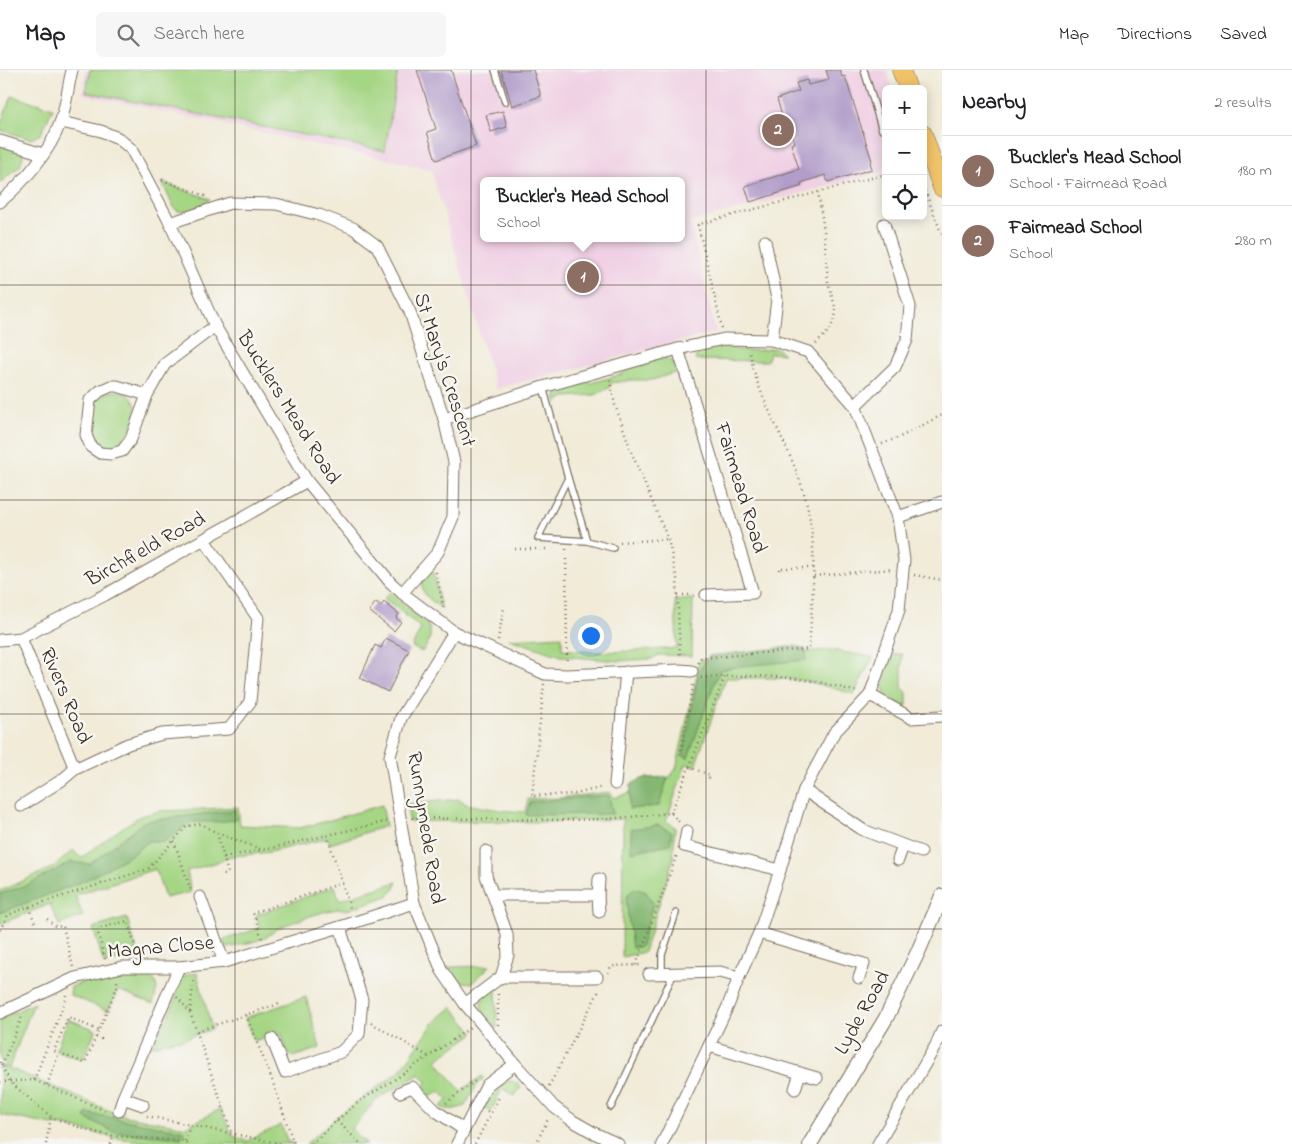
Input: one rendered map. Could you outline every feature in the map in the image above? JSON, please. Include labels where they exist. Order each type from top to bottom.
[{"type":"main road","points":[[901,70],[907,85]]},
{"type":"main road","points":[[927,145],[942,188]]},
{"type":"street","points":[[0,202],[14,190],[48,148],[61,122],[72,70]]},
{"type":"street","name":"Bucklers Mead Road","points":[[61,122],[101,131],[118,138],[131,149],[170,224],[214,326],[306,481],[384,575],[402,593],[451,630],[545,674],[686,671]]},
{"type":"street","points":[[0,140],[43,154]]},
{"type":"street","name":"St Mary's Crescent","points":[[170,224],[230,203],[276,204],[319,215],[353,228],[376,246],[410,312],[444,418],[454,462],[453,517],[438,552],[402,593]]},
{"type":"street","points":[[855,406],[896,367],[907,340],[910,306],[884,224]]},
{"type":"street","points":[[890,244],[901,240]]},
{"type":"street","points":[[765,241],[776,299],[772,340]]},
{"type":"street","points":[[147,395],[111,386],[100,391],[90,400],[86,435],[91,447],[100,454],[122,451],[131,439],[147,395],[165,364],[214,326]]},
{"type":"street","points":[[444,418],[543,386],[678,349],[724,339],[772,340],[808,352],[855,406],[898,517],[904,560],[899,610],[870,695],[834,733],[804,790],[759,933],[728,1006],[662,1144]]},
{"type":"street","name":"Fairmead Road","points":[[678,349],[753,593],[706,595]]},
{"type":"street","name":"Birchfield Road","points":[[0,640],[21,638],[105,595],[306,481]]},
{"type":"street","points":[[898,517],[942,502]]},
{"type":"street","name":"Rivers Road","points":[[21,806],[62,780],[75,769],[128,744],[162,734],[229,729],[250,702],[258,618],[204,540]]},
{"type":"street","name":"Runnymede Road","points":[[451,630],[401,718],[390,756],[414,903],[442,971],[515,1064],[554,1107],[573,1121],[618,1144]]},
{"type":"street","name":"Rivers Road","points":[[21,638],[75,769]]},
{"type":"street","points":[[615,784],[626,672]]},
{"type":"street","points":[[870,695],[911,718],[942,716]]},
{"type":"street","points":[[804,790],[863,830],[921,852]]},
{"type":"street","points":[[687,831],[684,846],[780,870]]},
{"type":"street","points":[[898,860],[903,846]]},
{"type":"street","points":[[466,1004],[499,978],[508,955],[507,934],[486,876],[486,852]]},
{"type":"street","points":[[598,912],[599,879]]},
{"type":"street","points":[[494,895],[598,895]]},
{"type":"street","name":"Lyde Road","points":[[810,1144],[886,1018],[918,952],[942,896]]},
{"type":"street","points":[[200,897],[224,962]]},
{"type":"street","name":"Magna Close","points":[[0,1013],[76,978],[122,967],[179,968],[224,962],[414,903]]},
{"type":"street","points":[[272,1039],[285,1072],[341,1052],[359,1034],[362,1000],[340,927]]},
{"type":"street","points":[[759,933],[864,964],[859,978]]},
{"type":"street","points":[[119,1111],[179,968]]},
{"type":"street","points":[[650,974],[720,972],[739,977]]},
{"type":"street","points":[[499,978],[602,980]]},
{"type":"street","points":[[878,1144],[936,1046],[942,1031]]},
{"type":"street","points":[[709,1046],[817,1078]]},
{"type":"street","points":[[457,1144],[487,1085],[515,1064]]},
{"type":"street","points":[[795,1089],[800,1073]]},
{"type":"street","points":[[400,1092],[416,1084],[436,1111],[464,1130]]},
{"type":"street","points":[[123,1098],[143,1105]]},
{"type":"lane","points":[[495,70],[506,102]]},
{"type":"lane","points":[[864,70],[882,130]]},
{"type":"lane","points":[[543,386],[568,478],[588,541]]},
{"type":"lane","points":[[568,478],[538,538],[588,541],[613,548]]},
{"type":"lane","points":[[662,974],[662,955],[676,913]]},
{"type":"lane","points":[[611,1107],[674,973]]},
{"type":"path","points":[[144,174],[227,204]]},
{"type":"path","points":[[724,339],[698,225],[882,175]]},
{"type":"path","points":[[808,352],[828,332],[835,319],[836,310],[828,282],[824,230],[818,192]]},
{"type":"path","points":[[927,196],[942,235]]},
{"type":"path","points":[[686,671],[701,658],[809,649],[814,576],[812,528],[805,497],[792,458],[758,384],[746,340]]},
{"type":"path","points":[[608,369],[616,405],[633,456],[668,539],[677,578],[686,671]]},
{"type":"path","points":[[871,449],[900,437],[942,415]]},
{"type":"path","points":[[613,548],[619,542],[668,539]]},
{"type":"path","points":[[565,540],[567,675]]},
{"type":"path","points":[[515,549],[566,549]]},
{"type":"path","points":[[433,558],[451,630]]},
{"type":"path","points":[[778,570],[779,568],[813,568]]},
{"type":"path","points":[[814,576],[903,571],[942,580]]},
{"type":"path","points":[[678,595],[706,595]]},
{"type":"path","points":[[496,652],[504,607]]},
{"type":"path","points":[[545,674],[532,796],[576,794],[615,784]]},
{"type":"path","points":[[671,812],[725,676]]},
{"type":"path","points":[[680,755],[695,678],[725,676],[807,680],[870,695]]},
{"type":"path","points":[[689,768],[710,775],[708,780]]},
{"type":"path","points":[[224,857],[263,850],[401,818],[607,819],[671,812]]},
{"type":"path","points":[[671,812],[687,831]]},
{"type":"path","points":[[0,930],[8,915],[148,869],[187,826],[200,824],[217,833],[263,850]]},
{"type":"path","points":[[217,833],[228,873],[221,876]]},
{"type":"path","points":[[327,835],[355,922]]},
{"type":"path","points":[[174,841],[194,899],[200,897]]},
{"type":"path","points":[[636,965],[678,851],[684,846]]},
{"type":"path","points":[[266,949],[253,913],[342,883]]},
{"type":"path","points":[[29,907],[35,923]]},
{"type":"path","points":[[47,919],[56,928],[63,926],[76,978]]},
{"type":"path","points":[[98,1030],[68,1018],[54,1051],[85,1062],[117,987],[113,969],[97,929],[127,921],[142,967]]},
{"type":"path","points":[[543,1096],[611,966],[650,964],[650,974]]},
{"type":"path","points":[[190,1012],[195,966]]},
{"type":"path","points":[[498,1043],[499,978]]},
{"type":"path","points":[[34,1080],[66,999],[64,983]]},
{"type":"path","points":[[170,989],[190,1012],[232,1134]]},
{"type":"path","points":[[29,999],[1,1063],[10,1082],[51,1117],[86,1130],[113,1136],[186,1142],[190,1126]]},
{"type":"path","points":[[197,1031],[279,1004]]},
{"type":"path","points":[[246,1015],[294,1144]]},
{"type":"path","points":[[361,1017],[428,1056]]},
{"type":"path","points":[[96,1037],[100,1039],[100,1042]]},
{"type":"path","points":[[47,1085],[60,1053]]},
{"type":"path","points":[[436,1111],[480,1078]]},
{"type":"path","points":[[536,1144],[554,1107]]},
{"type":"path","points":[[475,1144],[491,1113]]},
{"type":"path","points":[[46,1144],[51,1117]]},
{"type":"path","points":[[337,1120],[361,1144]]},
{"type":"path","points":[[111,1144],[113,1136]]},
{"type":"shaded area","points":[[86,70],[887,70],[891,85],[882,85],[882,172],[690,222],[716,332],[496,389],[431,169],[82,94]]},
{"type":"green space","points":[[90,70],[398,70],[385,151],[86,92]]},
{"type":"green space","points":[[12,96],[53,108],[41,134],[31,139],[0,130],[0,125]]},
{"type":"green space","points":[[0,144],[20,149],[23,156],[20,166],[0,183]]},
{"type":"green space","points":[[162,182],[210,199],[195,208],[177,211]]},
{"type":"green space","points":[[723,345],[742,350],[776,348],[784,354],[770,353],[767,361],[695,360],[696,356],[702,351]]},
{"type":"green space","points":[[663,356],[671,361],[677,372],[652,380],[611,383],[609,388],[595,395],[565,397],[557,402],[555,398],[564,387],[572,383],[586,379],[591,383],[622,374],[632,366]]},
{"type":"green space","points":[[123,392],[133,399],[136,406],[135,415],[129,434],[123,443],[114,449],[101,449],[93,438],[92,421],[96,403],[103,393]]},
{"type":"green space","points":[[432,566],[441,608],[428,598],[422,589],[423,579]]},
{"type":"green space","points":[[390,592],[428,625],[429,639],[422,652],[412,647],[421,628],[384,598]]},
{"type":"green space","points":[[693,599],[692,656],[659,655],[651,659],[619,661],[561,656],[509,639],[562,636],[562,649],[595,652],[677,648],[675,601]]},
{"type":"green space","points":[[796,646],[806,651],[806,660],[720,670],[688,758],[683,755],[699,671],[709,656]]},
{"type":"green space","points":[[831,650],[873,657],[854,694],[806,681],[778,678],[726,678],[695,766],[686,764],[666,821],[675,827],[673,860],[644,952],[622,957],[623,819],[544,822],[409,821],[407,804],[460,799],[466,804],[499,810],[525,812],[528,799],[558,798],[610,792],[613,798],[666,782],[676,769],[697,674],[695,672],[701,660]]},
{"type":"green space","points":[[895,654],[902,654],[902,687],[907,693],[907,706],[896,702],[885,694],[884,683],[886,673]]},
{"type":"green space","points":[[668,777],[659,806],[629,809],[631,784],[644,778]]},
{"type":"green space","points":[[609,795],[613,814],[526,815],[530,802]]},
{"type":"green space","points":[[382,805],[386,826],[330,844],[328,838],[270,852],[227,857],[221,861],[187,871],[191,892],[165,898],[155,869],[75,895],[83,916],[59,925],[50,904],[0,924],[0,891],[54,867],[73,850],[81,858],[140,816],[159,811],[238,807],[240,825],[300,828]]},
{"type":"green space","points":[[235,810],[236,819],[222,822],[191,822],[164,842],[149,841],[131,855],[84,881],[0,913],[0,894],[27,885],[71,862],[90,864],[145,821]]},
{"type":"green space","points":[[658,825],[672,832],[670,844],[631,852],[631,829]]},
{"type":"green space","points":[[397,882],[395,889],[388,896],[347,910],[334,910],[314,915],[279,928],[265,938],[225,947],[223,940],[260,928],[256,915],[335,886],[339,900]]},
{"type":"green space","points":[[634,888],[646,892],[653,903],[641,946],[632,948],[626,898]]},
{"type":"green space","points":[[127,918],[138,955],[104,964],[93,928]]},
{"type":"green space","points":[[490,966],[472,983],[458,979],[450,967]]},
{"type":"green space","points":[[126,973],[144,974],[155,981],[157,988],[153,1004],[118,990],[108,1011],[70,995],[71,987],[94,978]]},
{"type":"green space","points":[[197,973],[212,1029],[178,1041],[177,1039],[152,1046],[159,1028],[165,1023],[176,998],[180,979],[188,974]]},
{"type":"green space","points":[[492,988],[496,989],[497,1028],[484,1013],[481,1004],[482,999]]},
{"type":"green space","points":[[306,997],[320,1048],[293,1057],[288,1054],[281,1032],[254,1041],[245,1018]]},
{"type":"green space","points":[[34,1003],[9,1068],[120,1115],[186,1127],[220,1109],[233,1136],[247,1141],[281,1125],[288,1142],[294,1144],[165,1144],[115,1138],[65,1126],[0,1115],[0,1066],[6,1067],[0,1059],[0,1019]]},
{"type":"green space","points":[[452,1007],[474,1033],[436,1060],[461,1091],[482,1076],[483,1079],[477,1085],[465,1106],[453,1109],[440,1107],[448,1100],[439,1091],[430,1097],[424,1092],[427,1082],[420,1074],[377,1099],[351,1129],[367,1144],[306,1144],[339,1115],[400,1071],[435,1021]]},
{"type":"green space","points":[[68,1019],[96,1030],[82,1060],[56,1050]]},
{"type":"green space","points":[[507,1080],[517,1083],[521,1087],[515,1096],[496,1085],[501,1081]]},
{"type":"green space","points":[[492,1085],[501,1091],[491,1111],[479,1105]]},
{"type":"green space","points":[[87,1113],[185,1131],[181,1138],[114,1132],[85,1118]]},
{"type":"building","points":[[417,70],[451,70],[476,146],[436,160],[427,132],[436,129]]},
{"type":"building","points":[[501,70],[533,70],[541,96],[512,106]]},
{"type":"building","points":[[826,70],[840,70],[842,77],[845,76],[872,161],[870,162],[872,169],[828,182],[825,175],[801,183],[802,186],[750,202],[745,186],[799,169],[791,144],[795,143],[789,124],[785,126],[777,99],[799,91],[796,83],[807,80],[808,85],[829,80]]},
{"type":"building","points":[[503,111],[507,127],[491,132],[486,115]]},
{"type":"building","points":[[376,602],[381,606],[384,602],[399,614],[396,618],[401,622],[394,631],[369,611]]},
{"type":"building","points":[[386,638],[409,650],[388,692],[360,678],[375,645],[381,648]]},
{"type":"place","name":"Fairmead School","points":[[778,130]]},
{"type":"place","name":"Buckler's Mead School","points":[[583,277]]}]
